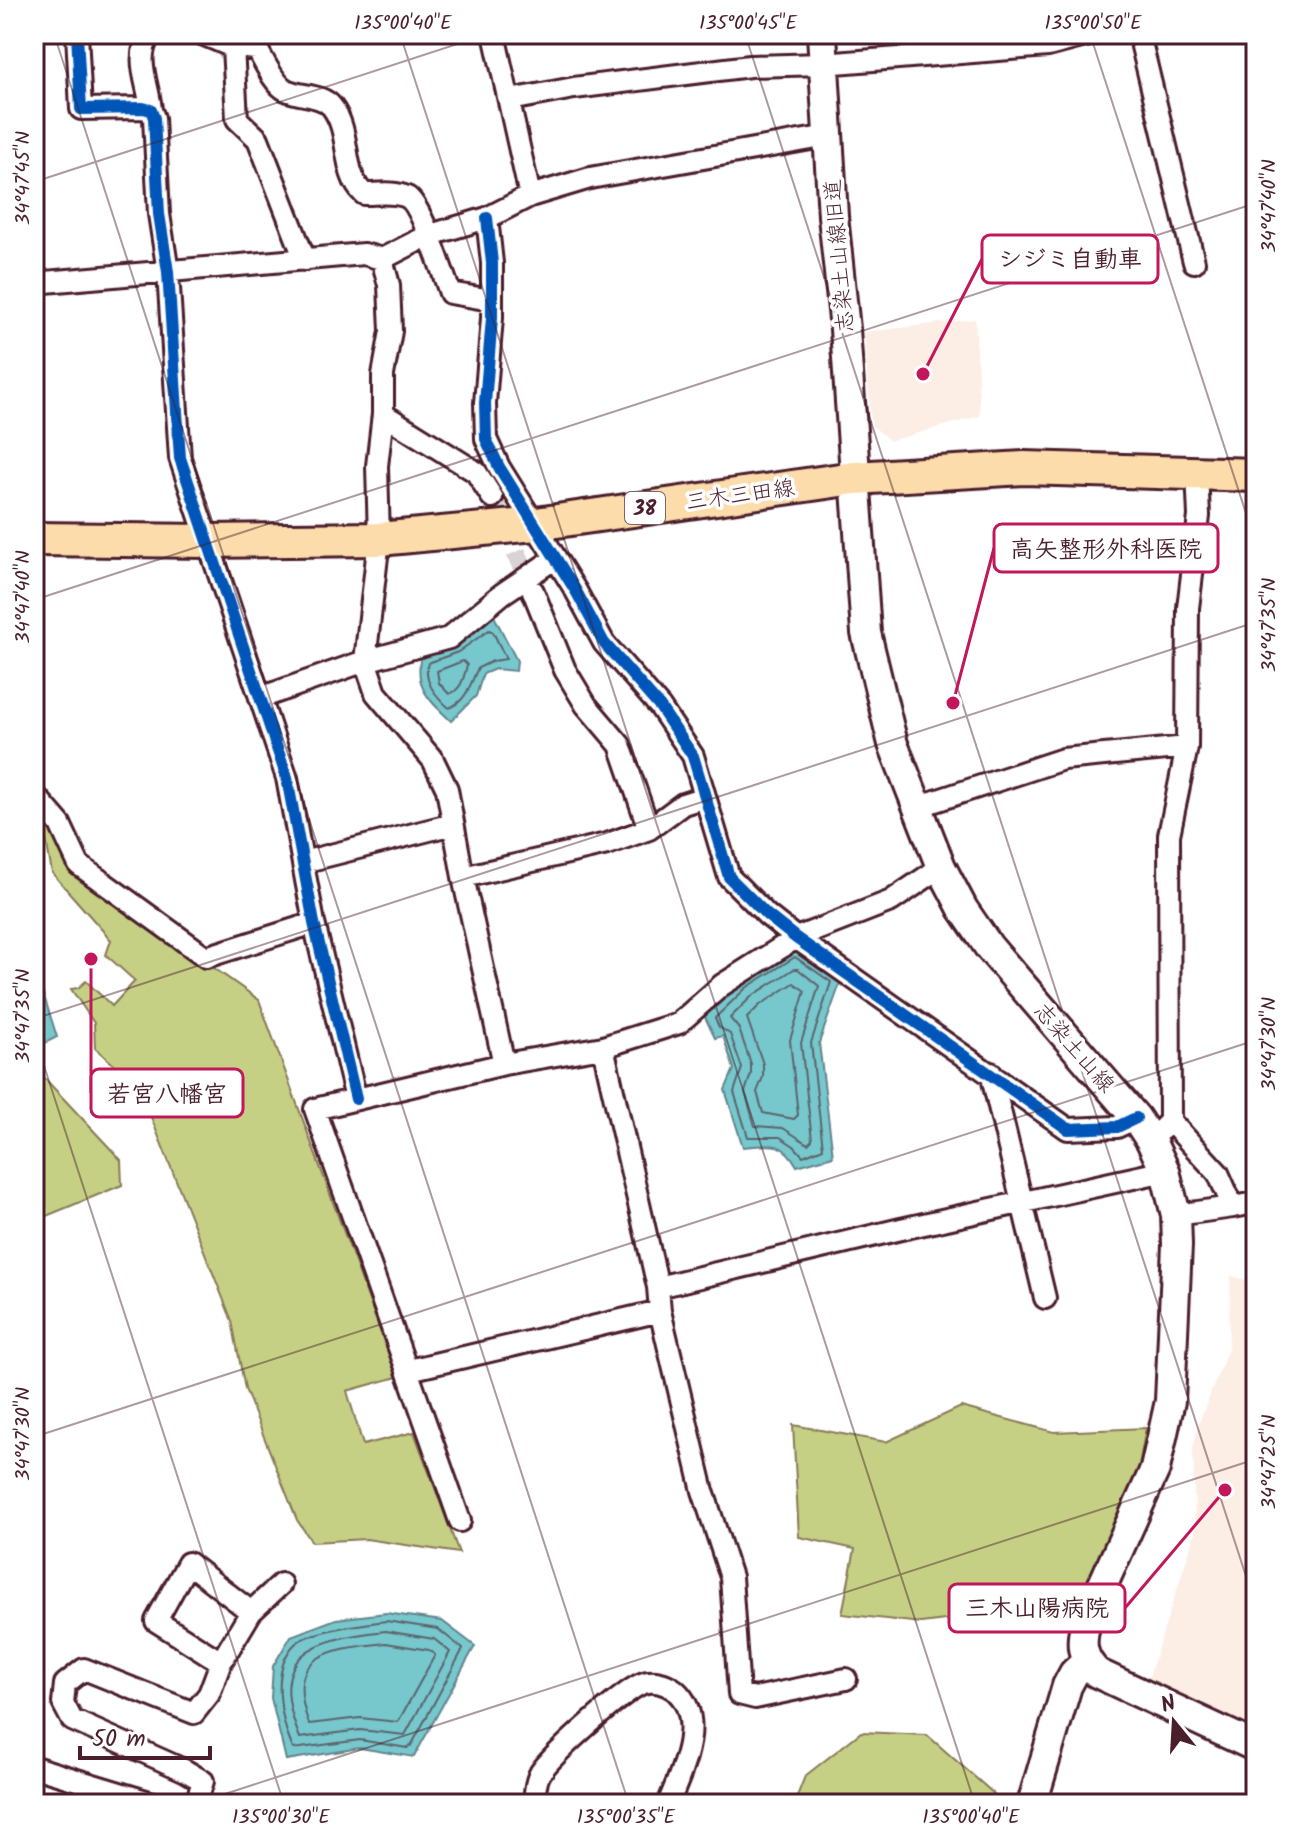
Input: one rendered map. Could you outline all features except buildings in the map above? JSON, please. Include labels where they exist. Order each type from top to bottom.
[{"type":"main road","name":"志染土山線旧道","points":[[822,34],[854,478]]},
{"type":"main road","name":"三木三田線","points":[[34,539],[379,539],[536,524],[854,478],[1024,468],[1256,475]]},
{"type":"main road","name":"志染土山線","points":[[854,478],[866,633],[893,744],[941,867],[963,909],[989,947],[1152,1127],[1176,1215],[1170,1401],[1155,1469],[1081,1637],[1086,1662]]},
{"type":"main road","points":[[1032,1804],[1067,1686],[1074,1673],[1086,1662],[1110,1680],[1256,1747]]},
{"type":"street","points":[[77,34],[81,109],[151,110]]},
{"type":"street","points":[[151,34],[141,61],[154,118],[180,458],[287,778],[314,923],[356,1099]]},
{"type":"street","points":[[202,34],[257,49],[283,88],[324,99],[334,109],[344,132],[353,185],[364,194],[396,194],[410,198],[421,213],[450,293],[491,300]]},
{"type":"street","points":[[494,34],[530,196]]},
{"type":"street","points":[[510,100],[574,88],[750,66],[823,64],[1048,46],[1093,34]]},
{"type":"street","points":[[1139,34],[1194,262]]},
{"type":"street","points":[[231,40],[237,119],[258,139],[305,260]]},
{"type":"street","points":[[34,283],[364,254],[382,259],[427,236],[487,218],[530,196],[590,178],[828,136]]},
{"type":"street","points":[[487,218],[492,263],[492,318],[485,403],[486,439],[499,467],[576,591],[604,643],[660,707],[693,756],[729,877],[767,915],[796,938],[1068,1129],[1152,1127],[1218,1173],[1233,1207]]},
{"type":"street","points":[[382,259],[389,285],[391,331],[383,375],[383,414],[377,466],[379,539],[365,661],[376,693],[433,760],[447,789],[504,1064]]},
{"type":"street","points":[[383,414],[476,472],[492,497]]},
{"type":"street","points":[[1152,1127],[1169,835],[1187,747],[1188,608],[1199,516],[1197,472]]},
{"type":"street","points":[[260,698],[365,661],[449,638],[502,594],[554,559]]},
{"type":"street","points":[[533,591],[565,670],[586,705],[620,745],[649,829]]},
{"type":"street","points":[[917,807],[1063,759],[1187,747]]},
{"type":"street","points":[[34,794],[60,824],[79,865],[206,957],[314,923]]},
{"type":"street","points":[[463,877],[607,844],[649,829],[683,804],[705,797]]},
{"type":"street","points":[[303,862],[453,824]]},
{"type":"street","points":[[460,1521],[315,1109],[504,1064],[603,1047],[679,1023],[722,985],[796,938],[891,901],[941,867]]},
{"type":"street","points":[[603,1047],[703,1491],[731,1577],[739,1694],[755,1698],[846,1679]]},
{"type":"street","points":[[991,1073],[1045,1298]]},
{"type":"street","points":[[658,1287],[1165,1171]]},
{"type":"street","points":[[1176,1215],[1256,1203]]},
{"type":"street","points":[[409,1370],[660,1311]]},
{"type":"street","points":[[221,1662],[156,1621],[188,1563],[251,1612]]},
{"type":"street","points":[[189,1804],[197,1800],[203,1781],[72,1720],[63,1703],[65,1684],[84,1669],[194,1713],[209,1694],[221,1662],[251,1612],[281,1584]]},
{"type":"street","points":[[535,1804],[534,1795],[541,1771],[595,1720],[643,1683],[667,1683],[683,1697],[692,1717],[680,1776],[668,1804]]},
{"type":"street","points":[[34,1767],[156,1804]]},
{"type":"shaded area","points":[[975,319],[980,416],[890,441],[871,425],[864,332]]},
{"type":"shaded area","points":[[1231,1276],[1256,1283],[1256,1733],[1148,1680],[1195,1532],[1193,1448],[1200,1420],[1228,1349]]},
{"type":"green space","points":[[34,809],[46,815],[67,864],[259,1000],[397,1377],[347,1391],[363,1445],[414,1432],[459,1553],[366,1539],[312,1542],[297,1520],[245,1389],[232,1321],[139,1087],[95,1048],[94,1023],[71,989],[78,988],[86,981],[112,1006],[135,981],[106,955],[111,940],[52,873],[45,834],[34,823]]},
{"type":"green space","points":[[34,1067],[121,1160],[122,1185],[34,1221]]},
{"type":"green space","points":[[961,1407],[1054,1432],[1146,1428],[1135,1486],[1073,1617],[992,1609],[969,1617],[921,1623],[842,1614],[855,1549],[799,1537],[793,1425],[886,1442]]},
{"type":"green space","points":[[861,1732],[927,1735],[994,1794],[993,1804],[794,1804],[805,1776]]},
{"type":"water","points":[[494,616],[517,661],[516,671],[495,669],[483,674],[476,696],[451,721],[425,692],[420,676],[421,655],[454,645]]},
{"type":"water","points":[[792,949],[800,949],[842,978],[819,1043],[833,1156],[797,1166],[780,1148],[768,1145],[743,1147],[725,1090],[734,1069],[723,1036],[715,1038],[704,1015],[741,981]]},
{"type":"water","points":[[34,965],[57,1037],[43,1044],[34,1041]]},
{"type":"water","points":[[386,1613],[442,1621],[475,1646],[414,1757],[360,1748],[286,1760],[271,1698],[273,1666],[291,1636],[336,1619]]},
{"type":"tunnel","points":[[492,497],[533,591]]},
{"type":"cycle path","points":[[77,34],[81,109],[143,108],[151,110],[154,118],[180,458],[287,778],[314,923],[356,1099]]},
{"type":"cycle path","points":[[487,218],[492,263],[492,318],[485,403],[486,439],[499,467],[576,591],[604,643],[660,707],[693,756],[729,877],[767,915],[796,938],[1068,1129],[1117,1127],[1136,1118]]},
{"type":"place","name":"シジミ自動車","points":[[923,374]]},
{"type":"place","name":"高矢整形外科医院","points":[[953,703]]},
{"type":"place","name":"若宮八幡宮","points":[[91,959]]},
{"type":"place","name":"三木山陽病院","points":[[1225,1490]]}]
